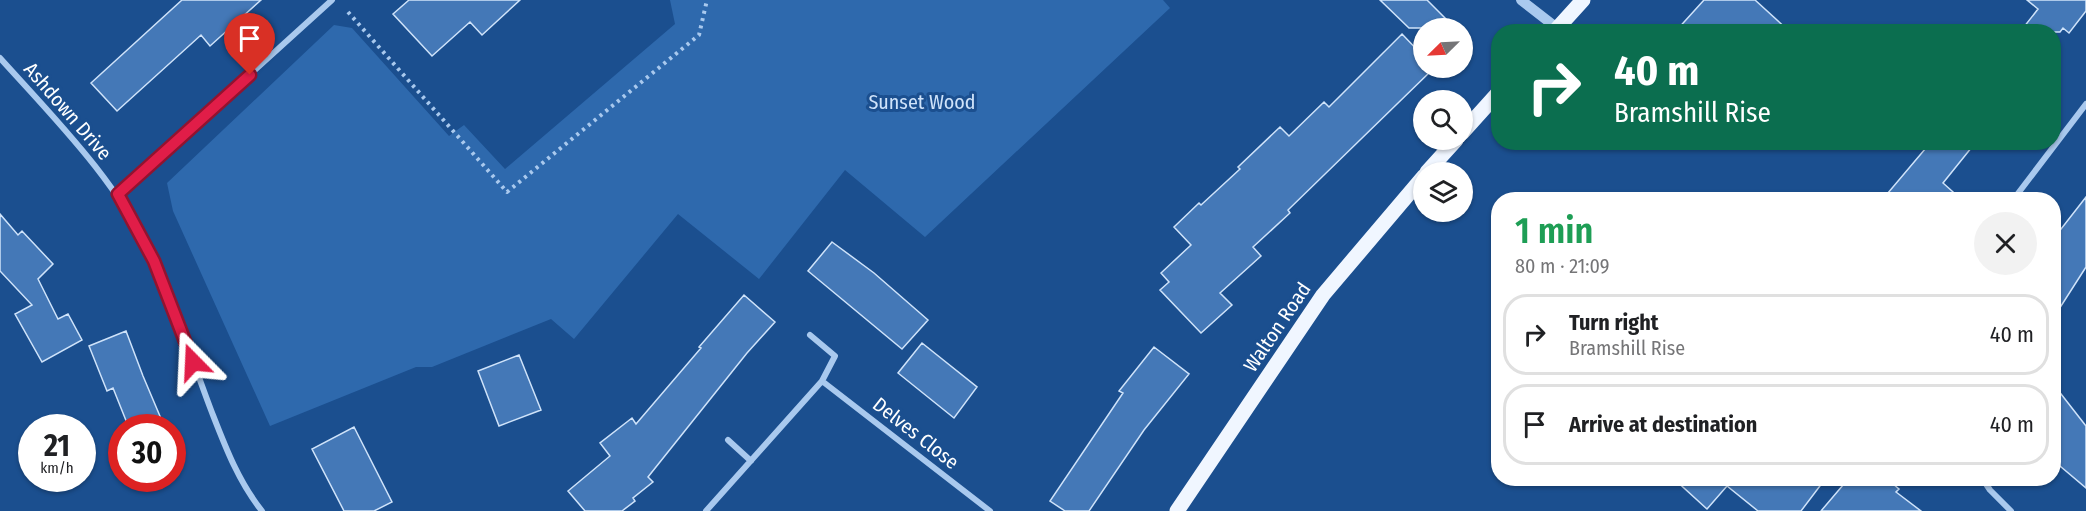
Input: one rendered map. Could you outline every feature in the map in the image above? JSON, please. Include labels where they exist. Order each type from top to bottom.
[{"type":"main road","points":[[1561,24],[1583,0]]},
{"type":"main road","points":[[1473,121],[1491,101]]},
{"type":"main road","name":"Walton Road","points":[[1436,162],[1447,150]]},
{"type":"main road","name":"Walton Road","points":[[1177,511],[1323,296],[1413,188]]},
{"type":"street","points":[[118,194],[332,0]]},
{"type":"street","points":[[1521,0],[1549,24]]},
{"type":"street","name":"Ashdown Drive","points":[[0,58],[80,146],[118,194],[154,261],[232,464],[262,511]]},
{"type":"street","points":[[2061,137],[2086,104]]},
{"type":"street","points":[[2019,192],[2051,150]]},
{"type":"street","points":[[706,511],[822,381],[835,356],[810,335]]},
{"type":"street","name":"Delves Close","points":[[822,381],[990,511]]},
{"type":"street","points":[[728,440],[751,460]]},
{"type":"street","points":[[1987,486],[2011,511]]},
{"type":"path","points":[[345,9],[507,192],[699,35],[707,0]]},
{"type":"green space","name":"Sunset Wood","points":[[670,0],[1163,0],[1170,8],[925,237],[845,170],[759,279],[678,214],[574,339],[551,319],[432,367],[416,367],[270,426],[173,211],[167,183],[334,25],[352,28],[449,136],[464,125],[505,169],[675,24]]},
{"type":"building","points":[[182,0],[261,0],[210,46],[201,35],[117,111],[91,83]]},
{"type":"building","points":[[409,0],[520,0],[482,35],[470,22],[432,56],[393,14]]},
{"type":"building","points":[[1380,0],[1427,0],[1445,18],[1413,18],[1413,28],[1409,28]]},
{"type":"building","points":[[1704,0],[1755,0],[1781,24],[1682,24]]},
{"type":"building","points":[[2027,0],[2086,0],[2086,11],[2069,33],[2063,28],[2061,31],[2061,24],[2026,24],[2038,9]]},
{"type":"building","points":[[1402,34],[1413,46],[1413,78],[1424,78],[1288,210],[1290,213],[1253,247],[1261,256],[1220,293],[1232,305],[1201,333],[1160,290],[1169,282],[1161,273],[1191,245],[1174,227],[1240,169],[1238,167],[1280,127],[1289,136],[1324,102],[1329,107]]},
{"type":"building","points":[[1924,150],[1970,150],[1943,183],[1953,192],[1889,192]]},
{"type":"building","points":[[2086,197],[2086,267],[2061,306],[2061,229]]},
{"type":"building","points":[[0,214],[18,235],[22,231],[53,264],[38,279],[58,319],[68,314],[82,340],[42,362],[15,314],[32,305],[0,271]]},
{"type":"building","points":[[832,242],[874,273],[928,320],[902,349],[808,271]]},
{"type":"building","points":[[744,295],[775,322],[747,353],[648,477],[653,482],[633,498],[635,501],[622,511],[585,511],[568,491],[610,456],[600,443],[632,418],[636,424]]},
{"type":"building","points":[[126,331],[159,414],[123,414],[113,388],[107,391],[89,346]]},
{"type":"building","points":[[922,343],[977,387],[954,418],[898,373]]},
{"type":"building","points":[[1154,347],[1189,374],[1144,430],[1089,511],[1065,511],[1050,501],[1123,393],[1119,391]]},
{"type":"building","points":[[519,355],[541,410],[499,426],[478,371]]},
{"type":"building","points":[[2061,394],[2086,426],[2086,488],[2061,467]]},
{"type":"building","points":[[354,427],[392,502],[374,511],[344,511],[312,449]]},
{"type":"building","points":[[1682,486],[1727,486],[1707,509]]},
{"type":"building","points":[[1727,486],[1820,486],[1801,511],[1758,511]]},
{"type":"building","points":[[1842,486],[1895,486],[1899,489],[1896,492],[1921,511],[1821,511]]},
{"type":"route","points":[[193,362],[154,261],[118,194],[250,75]]}]
